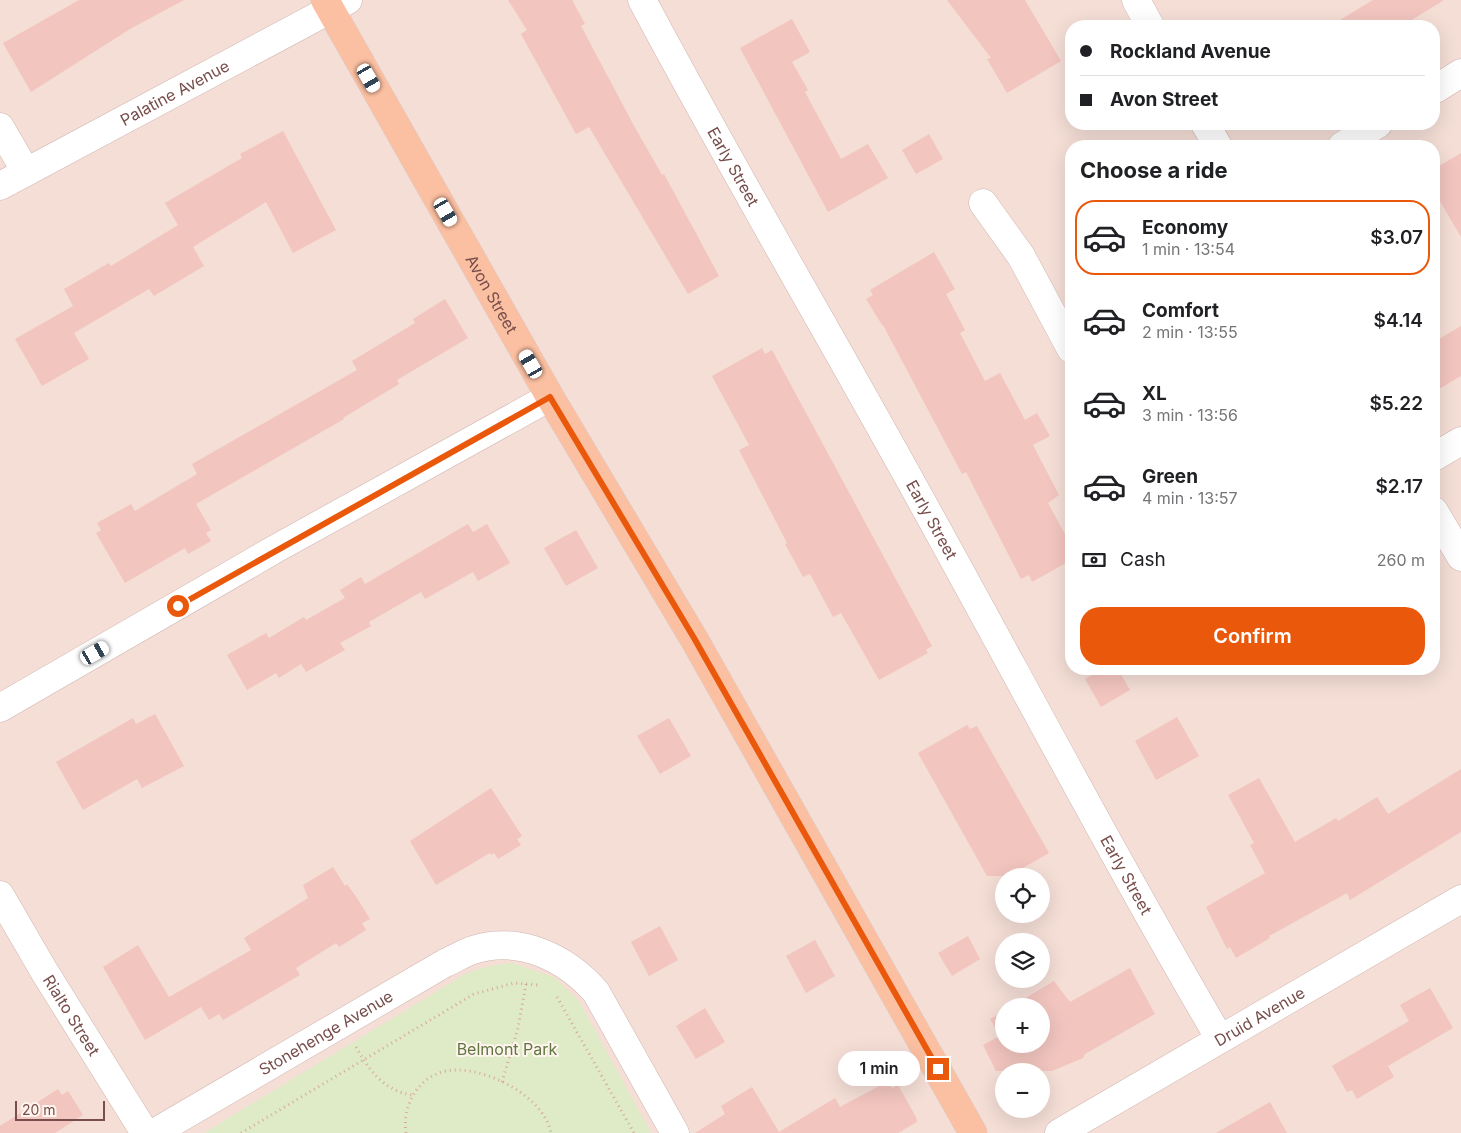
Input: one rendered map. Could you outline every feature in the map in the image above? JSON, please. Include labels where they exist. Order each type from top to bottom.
[{"type":"main road","name":"Avon Street","points":[[335,4],[550,397],[694,638],[973,1133]]},
{"type":"street","name":"Early Street","points":[[642,0],[789,269],[900,462],[1171,957],[1220,1040]]},
{"type":"street","points":[[1136,0],[1147,20]]},
{"type":"street","name":"Palatine Avenue","points":[[0,186],[335,4]]},
{"type":"street","points":[[1440,86],[1461,73]]},
{"type":"street","points":[[0,127],[26,172]]},
{"type":"street","points":[[1352,140],[1368,130]]},
{"type":"street","points":[[983,202],[1021,256],[1065,338]]},
{"type":"street","points":[[0,708],[278,548],[550,397]]},
{"type":"street","points":[[1440,453],[1461,441]]},
{"type":"street","points":[[1440,521],[1461,558]]},
{"type":"street","name":"Rialto Street","points":[[0,895],[44,971],[145,1133]]},
{"type":"street","name":"Druid Avenue","points":[[1059,1133],[1461,899]]},
{"type":"street","name":"Stonehenge Avenue","points":[[154,1133],[445,963],[473,950],[502,946],[530,948],[558,958],[581,975],[596,992],[675,1133]]},
{"type":"path","points":[[241,1133],[474,994],[514,983],[543,985]]},
{"type":"path","points":[[502,1082],[518,1028],[526,984]]},
{"type":"path","points":[[556,995],[634,1133]]},
{"type":"path","points":[[354,1042],[370,1071],[400,1094],[412,1096]]},
{"type":"path","points":[[406,1133],[404,1114],[412,1096],[423,1083],[439,1073],[459,1070],[502,1082],[527,1096],[549,1123],[551,1133]]},
{"type":"shaded area","points":[[0,0],[1461,0],[1461,1133],[0,1133]]},
{"type":"green space","name":"Belmont Park","points":[[512,963],[554,977],[579,1001],[651,1133],[204,1133],[467,973],[490,966]]},
{"type":"building","points":[[79,0],[184,0],[130,29],[31,92],[3,43]]},
{"type":"building","points":[[508,0],[572,0],[585,24],[581,26],[633,124],[662,175],[664,174],[719,276],[688,294],[589,127],[576,134],[521,34],[527,30]]},
{"type":"building","points":[[947,0],[1025,0],[1061,61],[1007,93],[987,59],[991,58]]},
{"type":"building","points":[[1373,0],[1444,0],[1412,20],[1340,20]]},
{"type":"building","points":[[792,19],[810,52],[792,62],[808,90],[805,92],[841,159],[868,144],[888,178],[828,212],[740,48]]},
{"type":"building","points":[[283,131],[336,230],[293,253],[266,202],[193,247],[204,266],[154,296],[149,289],[74,333],[89,359],[42,386],[15,339],[73,306],[64,289],[109,263],[111,266],[178,225],[165,203],[242,158],[240,154]]},
{"type":"building","points":[[929,134],[943,159],[916,174],[902,150]]},
{"type":"building","points":[[1461,153],[1461,237],[1440,201],[1440,165]]},
{"type":"building","points":[[934,252],[955,289],[946,294],[965,330],[960,333],[985,381],[1000,373],[1025,420],[1037,413],[1050,436],[1033,445],[1059,495],[1048,503],[1065,534],[1065,563],[1032,582],[1029,575],[1021,579],[966,472],[962,474],[883,325],[866,299],[873,295],[870,290]]},
{"type":"building","points":[[445,299],[468,338],[397,380],[399,384],[344,419],[196,504],[211,530],[206,533],[211,541],[188,554],[185,548],[125,583],[96,533],[101,530],[97,523],[131,504],[135,511],[197,474],[192,464],[357,370],[352,361],[415,323],[413,319]]},
{"type":"building","points":[[1461,326],[1461,376],[1440,388],[1440,338]]},
{"type":"building","points":[[762,348],[765,354],[772,350],[932,646],[926,650],[928,653],[879,680],[841,613],[833,617],[810,574],[803,577],[739,450],[749,445],[712,376]]},
{"type":"building","points":[[468,524],[473,532],[487,524],[510,563],[478,581],[473,572],[425,599],[421,592],[369,622],[371,626],[340,643],[345,650],[306,672],[301,664],[279,678],[276,673],[247,690],[227,655],[266,633],[269,638],[304,617],[306,620],[345,598],[340,590],[361,577],[365,584]]},
{"type":"building","points":[[576,530],[598,568],[566,586],[544,548]]},
{"type":"building","points":[[1092,675],[1121,675],[1130,690],[1101,707],[1085,679]]},
{"type":"building","points":[[155,714],[184,766],[142,788],[137,779],[83,810],[56,762],[133,718],[136,724]]},
{"type":"building","points":[[1177,717],[1199,756],[1156,780],[1135,741]]},
{"type":"building","points":[[669,718],[691,756],[660,774],[637,736]]},
{"type":"building","points":[[967,725],[970,729],[977,726],[1049,853],[1023,868],[995,868],[995,876],[987,876],[918,753]]},
{"type":"building","points":[[1461,769],[1461,832],[1350,900],[1347,893],[1269,936],[1270,938],[1236,958],[1230,947],[1227,949],[1206,907],[1265,873],[1250,845],[1254,843],[1228,795],[1259,778],[1295,842],[1336,818],[1338,821],[1377,797],[1388,814]]},
{"type":"building","points":[[491,788],[522,836],[517,839],[521,845],[498,859],[494,853],[491,855],[490,853],[436,885],[410,841]]},
{"type":"building","points":[[333,867],[345,886],[347,884],[357,898],[370,919],[362,923],[366,930],[339,947],[336,943],[296,968],[300,975],[223,1020],[219,1014],[209,1020],[201,1007],[145,1040],[103,967],[138,945],[169,997],[251,950],[244,938],[308,898],[303,885]]},
{"type":"building","points":[[660,926],[678,960],[649,976],[631,942]]},
{"type":"building","points":[[968,936],[980,959],[952,976],[938,953]]},
{"type":"building","points":[[815,940],[835,976],[806,993],[786,956]]},
{"type":"building","points":[[1130,968],[1155,1014],[1085,1054],[1083,1058],[1052,1071],[1050,1071],[1050,1063],[995,1063],[995,1069],[983,1045],[995,1039],[995,1053],[1050,1053],[1050,998],[1025,998],[1042,988],[1050,988],[1050,983],[1054,981],[1070,1002]]},
{"type":"building","points":[[1430,988],[1453,1028],[1388,1066],[1394,1077],[1357,1099],[1352,1090],[1347,1092],[1332,1066],[1409,1021],[1400,1005]]},
{"type":"building","points":[[705,1008],[725,1042],[696,1059],[676,1026]]},
{"type":"building","points":[[995,1016],[995,1028],[990,1019]]},
{"type":"building","points":[[888,1081],[892,1088],[898,1085],[917,1122],[898,1133],[695,1133],[725,1114],[721,1106],[752,1087],[779,1132],[835,1098],[840,1107]]},
{"type":"building","points":[[58,1089],[62,1095],[68,1091],[83,1115],[55,1133],[0,1133],[0,1126]]},
{"type":"building","points":[[1270,1102],[1287,1133],[1216,1133]]},
{"type":"route","points":[[178,606],[278,548],[550,397],[694,638],[938,1069]]}]
